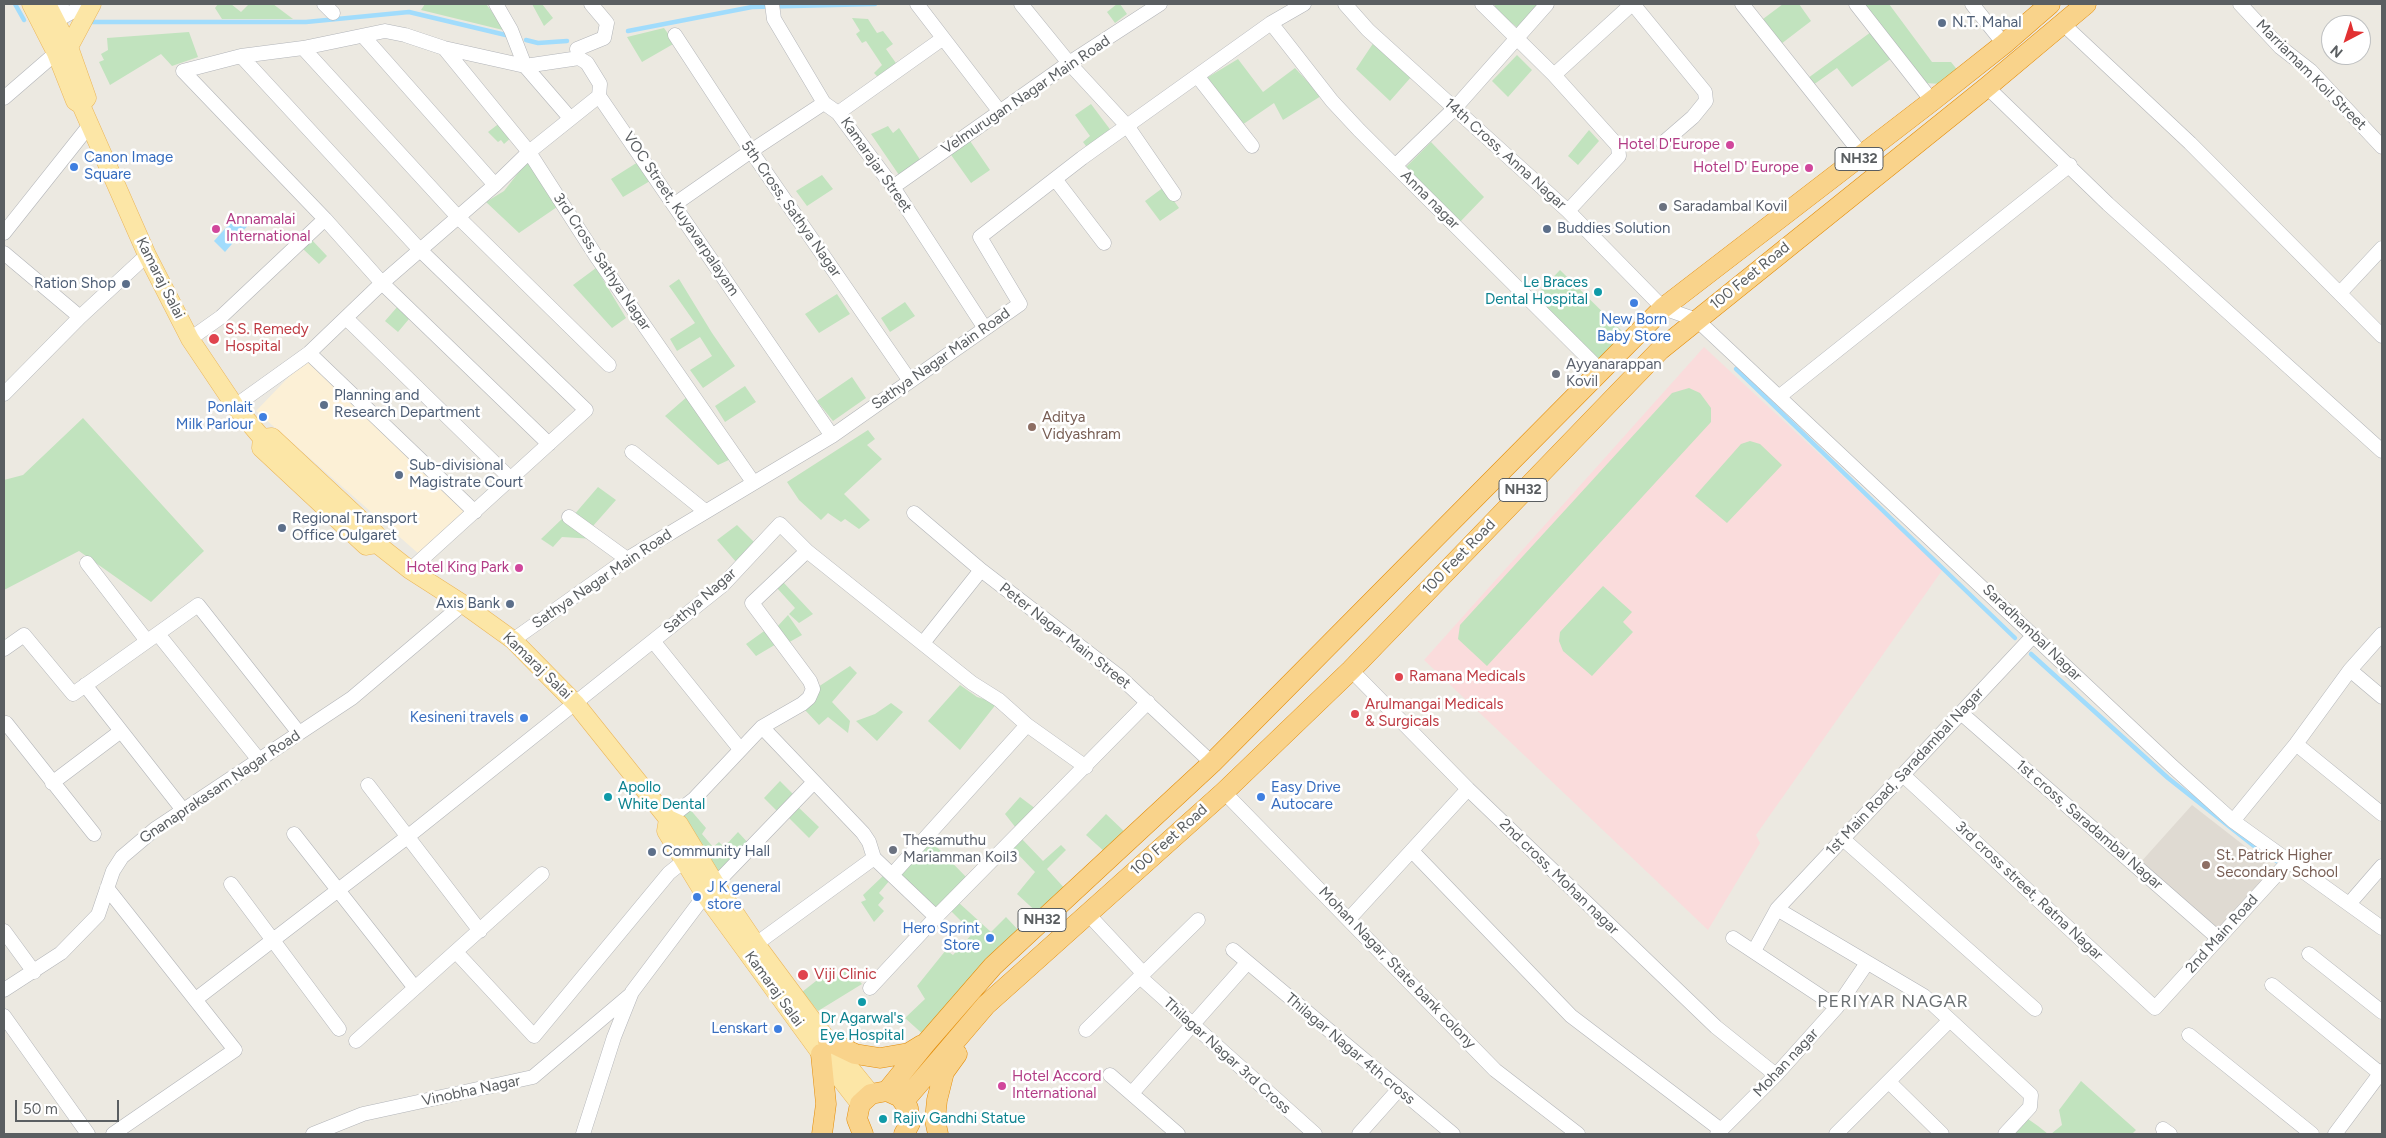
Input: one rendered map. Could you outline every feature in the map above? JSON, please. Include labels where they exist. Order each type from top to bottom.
[{"type":"highway","name":"100 Feet Road","points":[[881,1098],[993,966],[1212,763],[1663,308],[1863,156],[2004,44],[2050,4]]},
{"type":"highway","name":"100 Feet Road","points":[[881,1098],[1224,792],[1351,670],[1660,350],[1987,87],[2086,4]]},
{"type":"highway","points":[[938,1134],[935,1120],[937,1100],[944,1072],[977,1025],[986,1005]]},
{"type":"highway","points":[[822,1134],[826,1104],[824,1048],[880,1058],[908,1052],[926,1043]]},
{"type":"highway","points":[[857,1132],[857,1119],[881,1098],[910,1115],[907,1133]]},
{"type":"main road","points":[[62,50],[92,4]]},
{"type":"main road","name":"Kamaraj Salai","points":[[47,13],[62,50],[74,101],[81,105],[147,255],[190,339],[235,406],[262,438],[272,437],[376,534],[377,544],[410,570],[463,604],[513,640],[576,704],[668,819],[679,824],[711,890],[824,1048],[881,1098]]},
{"type":"main road","name":"Kamaraj Salai","points":[[668,819],[666,831],[684,861],[756,944],[824,1048]]},
{"type":"street","points":[[47,13],[86,4]]},
{"type":"street","points":[[496,4],[511,30],[525,66],[570,118]]},
{"type":"street","points":[[549,444],[382,283],[325,219],[183,70],[242,56],[302,48],[364,37],[385,31],[405,35],[444,48],[525,66],[579,58],[577,49],[604,38],[606,31],[607,23],[591,4]]},
{"type":"street","name":"Kamarajar Street","points":[[772,4],[774,19],[824,102],[838,112],[893,186],[984,327]]},
{"type":"street","points":[[917,4],[942,39],[1000,112]]},
{"type":"street","points":[[1021,4],[1069,63],[1128,127],[1174,194]]},
{"type":"street","name":"Sathya Nagar Main Road","points":[[513,640],[627,559],[705,510],[832,436],[984,327],[1020,304],[980,237],[1055,179],[1271,23],[1304,4]]},
{"type":"street","name":"14th Cross, Anna Nagar","points":[[1345,4],[1368,30],[1568,211],[1663,308]]},
{"type":"street","points":[[1482,4],[1554,75],[1618,146],[1618,156],[1568,211]]},
{"type":"street","name":"Anna nagar","points":[[1548,4],[1454,108],[1395,166],[1601,370]]},
{"type":"street","points":[[1554,75],[1632,4],[1705,92],[1706,101],[1693,117],[1663,143]]},
{"type":"street","points":[[1742,4],[1863,156]]},
{"type":"street","points":[[1856,4],[1932,101]]},
{"type":"street","points":[[1972,4],[2004,44]]},
{"type":"street","name":"Marriamam Koil Street","points":[[2240,4],[2280,47],[2311,71],[2382,147]]},
{"type":"street","name":"Velmurugan Nagar Main Road","points":[[893,186],[1151,6]]},
{"type":"street","points":[[1271,23],[1332,100],[1395,166]]},
{"type":"street","points":[[2063,24],[2190,143],[2382,336]]},
{"type":"street","name":"5th Cross, Sathya Nagar","points":[[675,35],[751,151],[910,381]]},
{"type":"street","points":[[364,37],[495,185]]},
{"type":"street","points":[[838,112],[942,39]]},
{"type":"street","points":[[302,48],[457,216],[609,365]]},
{"type":"street","name":"3rd Cross, Sathya Nagar","points":[[444,48],[529,152],[596,256],[753,482]]},
{"type":"street","points":[[4,98],[62,50]]},
{"type":"street","points":[[242,56],[420,250],[586,410],[410,570]]},
{"type":"street","name":"VOC Street, Kuyavarpalayam","points":[[579,58],[587,63],[600,84],[599,96],[675,204],[832,436]]},
{"type":"street","points":[[1198,77],[1252,146]]},
{"type":"street","points":[[1987,87],[2070,165],[2108,204],[2382,451]]},
{"type":"street","points":[[235,406],[308,353],[382,283],[495,185],[529,152],[599,96]]},
{"type":"street","points":[[675,204],[824,102]]},
{"type":"street","points":[[4,233],[89,126]]},
{"type":"street","points":[[1780,396],[2070,165]]},
{"type":"street","points":[[1055,179],[1104,243]]},
{"type":"street","points":[[190,339],[221,317],[325,219]]},
{"type":"street","points":[[2340,294],[2382,248]]},
{"type":"street","points":[[4,253],[80,317]]},
{"type":"street","points":[[4,394],[80,317],[147,255]]},
{"type":"street","points":[[1663,308],[1697,320]]},
{"type":"street","points":[[346,318],[511,479]]},
{"type":"street","name":"Saradhambal Nagar","points":[[1697,320],[2165,760],[2233,821],[2382,928]]},
{"type":"street","points":[[308,353],[475,512]]},
{"type":"street","points":[[632,452],[705,510]]},
{"type":"street","name":"Peter Nagar Main Street","points":[[914,513],[981,570],[1120,677],[1212,763]]},
{"type":"street","points":[[569,516],[627,559]]},
{"type":"street","name":"Sathya Nagar","points":[[196,999],[406,838],[723,585],[780,524],[807,551],[972,683],[999,700],[1028,725],[1086,767]]},
{"type":"street","points":[[668,819],[694,799],[762,727],[802,704],[813,689],[810,681],[752,603],[807,551]]},
{"type":"street","points":[[87,563],[259,760]]},
{"type":"street","points":[[923,643],[981,570]]},
{"type":"street","name":"Gnanaprakasam Nagar Road","points":[[4,990],[61,953],[98,915],[113,872],[122,857],[155,829],[352,698],[463,604]]},
{"type":"street","points":[[4,648],[24,635],[74,694],[198,605],[299,733]]},
{"type":"street","points":[[2233,821],[2296,744],[2350,670],[2382,634]]},
{"type":"street","name":"1st Main Road, Saradambal Nagar","points":[[1754,951],[1777,909],[2034,635]]},
{"type":"street","points":[[653,641],[740,750]]},
{"type":"street","name":"2nd cross, Mohan nagar","points":[[1351,670],[1468,789],[1716,1027],[1776,1075]]},
{"type":"street","points":[[2350,670],[2382,697]]},
{"type":"street","points":[[85,685],[183,810]]},
{"type":"street","points":[[870,988],[936,917],[1148,702]]},
{"type":"street","name":"1st cross, Saradambal Nagar","points":[[1961,713],[2218,938]]},
{"type":"street","points":[[6,723],[94,834]]},
{"type":"street","points":[[892,875],[1028,725]]},
{"type":"street","points":[[762,727],[863,833],[869,842],[874,858],[936,917]]},
{"type":"street","points":[[52,783],[121,731]]},
{"type":"street","points":[[2296,744],[2382,814]]},
{"type":"street","name":"3rd cross street, Ratna Nagar","points":[[1903,775],[2155,1008]]},
{"type":"street","points":[[584,1134],[614,1038],[632,992],[711,890],[814,782]]},
{"type":"street","points":[[368,785],[406,838],[480,931]]},
{"type":"street","points":[[1349,919],[1468,789]]},
{"type":"street","name":"Mohan Nagar, State bank colony","points":[[1224,792],[1495,1070],[1578,1134]]},
{"type":"street","points":[[294,834],[415,988]]},
{"type":"street","points":[[1843,839],[2035,1009]]},
{"type":"street","points":[[1412,851],[1571,1016],[1719,1132]]},
{"type":"street","points":[[756,944],[874,858]]},
{"type":"street","points":[[456,952],[534,1036],[669,872],[684,861]]},
{"type":"street","name":"2nd Main Road","points":[[2155,1008],[2289,861]]},
{"type":"street","points":[[2349,904],[2382,866]]},
{"type":"street","points":[[356,1041],[542,874]]},
{"type":"street","points":[[231,884],[339,1029]]},
{"type":"street","points":[[107,888],[235,1050],[113,1134]]},
{"type":"street","points":[[1777,909],[1924,996],[2031,1095],[2030,1107],[2005,1134]]},
{"type":"street","name":"Thilagar Nagar 3rd Cross","points":[[1087,913],[1141,975],[1191,1025],[1315,1134]]},
{"type":"street","points":[[1086,1030],[1198,920]]},
{"type":"street","points":[[4,931],[34,972]]},
{"type":"street","points":[[1733,938],[1837,1007]]},
{"type":"street","name":"Thilagar Nagar 4th cross","points":[[1233,950],[1453,1134]]},
{"type":"street","points":[[2310,954],[2382,1012]]},
{"type":"street","points":[[1132,1093],[1248,963]]},
{"type":"street","name":"Mohan nagar","points":[[1719,1132],[1776,1075],[1837,1007],[1867,963]]},
{"type":"street","points":[[2272,985],[2381,1073],[2335,1134]]},
{"type":"street","name":"Vinobha Nagar","points":[[313,1134],[332,1130],[362,1114],[533,1077],[632,992]]},
{"type":"street","points":[[4,1016],[88,1134]]},
{"type":"street","points":[[1836,1134],[1950,1020]]},
{"type":"street","points":[[2189,1035],[2312,1134]]},
{"type":"street","points":[[1110,1075],[1178,1134]]},
{"type":"street","points":[[1890,1082],[1942,1134]]},
{"type":"street","points":[[1359,1134],[1399,1089]]},
{"type":"shaded area","points":[[1704,347],[1943,569],[1756,835],[1760,843],[1708,930],[1424,660]]},
{"type":"shaded area","points":[[307,358],[467,511],[419,554],[256,411]]},
{"type":"shaded area","name":"St. Patrick Higher Secondary School","points":[[2192,805],[2273,868],[2217,929],[2140,863]]},
{"type":"green space","points":[[218,4],[231,4],[241,12],[249,4],[273,4],[293,19],[222,19],[215,8]]},
{"type":"green space","points":[[425,4],[486,4],[507,31],[421,10]]},
{"type":"green space","points":[[532,4],[542,4],[553,18],[544,26]]},
{"type":"green space","points":[[1117,4],[1120,4],[1127,14],[1115,23],[1107,12]]},
{"type":"green space","points":[[1496,4],[1539,4],[1518,28],[1493,8]]},
{"type":"green space","points":[[1783,4],[1799,4],[1811,21],[1781,44],[1763,19]]},
{"type":"green space","points":[[1864,4],[1889,4],[1932,62],[1951,62],[1959,72],[1942,84],[1924,83]]},
{"type":"green space","points":[[852,18],[868,19],[877,33],[883,31],[893,44],[886,49],[898,66],[881,80],[874,73],[882,65],[866,41],[862,43],[856,34],[860,31]]},
{"type":"green space","points":[[664,28],[675,43],[642,62],[627,37]]},
{"type":"green space","points":[[189,32],[198,57],[172,66],[161,54],[110,85],[99,62],[104,60],[101,54],[108,50],[107,38]]},
{"type":"green space","points":[[1871,32],[1892,58],[1852,87],[1837,68],[1813,85],[1808,78]]},
{"type":"green space","points":[[1374,42],[1412,76],[1390,101],[1356,69]]},
{"type":"green space","points":[[1517,55],[1532,70],[1508,97],[1492,81]]},
{"type":"green space","points":[[1238,59],[1263,92],[1295,68],[1321,96],[1283,120],[1274,103],[1242,125],[1205,79]]},
{"type":"green space","points":[[1091,104],[1112,132],[1089,150],[1083,142],[1090,136],[1075,115]]},
{"type":"green space","points":[[501,122],[513,136],[504,144],[501,140],[498,142],[488,132]]},
{"type":"green space","points":[[888,126],[893,133],[899,128],[921,161],[899,175],[871,134]]},
{"type":"green space","points":[[1589,130],[1599,141],[1578,165],[1568,156]]},
{"type":"green space","points":[[968,138],[990,170],[971,183],[949,152]]},
{"type":"green space","points":[[1431,142],[1484,197],[1459,223],[1404,169]]},
{"type":"green space","points":[[529,159],[557,207],[519,233],[486,202],[504,191]]},
{"type":"green space","points":[[638,162],[650,181],[623,197],[611,179]]},
{"type":"green space","points":[[822,175],[833,189],[807,206],[796,191]]},
{"type":"green space","points":[[1164,187],[1179,208],[1160,221],[1145,201]]},
{"type":"green space","points":[[311,239],[327,256],[319,264],[303,249]]},
{"type":"green space","points":[[596,268],[626,318],[612,328],[573,285]]},
{"type":"green space","points":[[1560,270],[1625,334],[1599,359],[1535,296]]},
{"type":"green space","points":[[679,279],[735,366],[703,388],[690,370],[712,356],[700,337],[677,351],[670,339],[695,323],[669,286]]},
{"type":"green space","points":[[837,294],[850,314],[819,333],[805,314]]},
{"type":"green space","points":[[905,302],[915,316],[890,332],[881,318]]},
{"type":"green space","points":[[398,306],[409,319],[398,332],[385,321]]},
{"type":"green space","points":[[852,377],[866,398],[833,421],[817,401]]},
{"type":"green space","points":[[745,386],[756,402],[725,422],[715,406]]},
{"type":"green space","points":[[1689,388],[1700,393],[1711,408],[1711,422],[1487,666],[1458,639],[1460,625],[1672,393]]},
{"type":"green space","points":[[688,396],[731,459],[718,465],[665,416]]},
{"type":"green space","points":[[83,418],[204,551],[151,602],[79,551],[4,590],[4,480],[23,475]]},
{"type":"green space","points":[[868,430],[875,439],[867,445],[882,459],[844,494],[870,520],[859,529],[845,519],[841,522],[828,513],[821,520],[799,500],[787,482]]},
{"type":"green space","points":[[1750,441],[1760,444],[1782,465],[1727,523],[1695,496],[1741,444]]},
{"type":"green space","points":[[598,487],[616,500],[593,526],[573,516]]},
{"type":"green space","points":[[564,517],[594,539],[562,537],[553,547],[541,539]]},
{"type":"green space","points":[[737,525],[756,544],[737,563],[717,540]]},
{"type":"green space","points":[[783,582],[813,614],[799,623],[789,614],[795,608],[777,588]]},
{"type":"green space","points":[[1603,586],[1632,612],[1623,622],[1633,632],[1592,676],[1563,651],[1559,641],[1560,632]]},
{"type":"green space","points":[[788,615],[802,635],[786,644],[776,628]]},
{"type":"green space","points":[[767,629],[778,643],[756,656],[746,644]]},
{"type":"green space","points":[[850,666],[857,673],[832,702],[850,721],[848,733],[828,717],[819,725],[805,710],[818,687]]},
{"type":"green space","points":[[960,685],[977,697],[997,703],[960,750],[928,721]]},
{"type":"green space","points":[[891,703],[903,712],[877,741],[856,721],[875,714]]},
{"type":"green space","points":[[780,781],[795,796],[778,812],[764,798]]},
{"type":"green space","points":[[1020,797],[1036,809],[1016,828],[1005,814]]},
{"type":"green space","points":[[796,805],[819,827],[809,838],[787,816]]},
{"type":"green space","points":[[688,807],[706,828],[702,834],[713,847],[719,842],[724,847],[738,832],[750,845],[718,879],[679,814]]},
{"type":"green space","points":[[1106,814],[1127,834],[1106,853],[1086,835]]},
{"type":"green space","points":[[1021,838],[1043,861],[1061,845],[1066,850],[1047,869],[1067,891],[1041,916],[1017,894],[1035,872],[1012,848]]},
{"type":"green space","points":[[929,839],[969,880],[937,911],[898,874]]},
{"type":"green space","points":[[884,875],[890,880],[879,893],[884,898],[878,905],[884,911],[874,922],[861,902],[866,900],[863,895]]},
{"type":"green space","points":[[958,902],[991,932],[1006,917],[1021,933],[926,1037],[905,1018],[925,999],[917,986],[946,950],[953,955],[973,933],[949,909]]},
{"type":"green space","points":[[845,965],[862,984],[818,1011],[802,992],[830,970],[835,974]]},
{"type":"green space","points":[[2081,1081],[2136,1130],[2132,1134],[2051,1134],[2062,1125],[2059,1110]]},
{"type":"green space","points":[[2028,1119],[2038,1126],[2048,1134],[2015,1134]]},
{"type":"water","points":[[239,213],[250,223],[225,252],[214,241]]},
{"type":"waterway","points":[[15,4],[24,20]]},
{"type":"waterway","points":[[628,31],[752,7],[875,4]]},
{"type":"waterway","points":[[87,22],[306,22],[409,12],[510,36]]},
{"type":"waterway","points":[[526,40],[538,43],[567,41]]},
{"type":"waterway","points":[[1736,369],[2015,638]]},
{"type":"waterway","points":[[2031,654],[2168,778],[2254,846],[2278,862]]},
{"type":"place","name":"N.T. Mahal","points":[[1942,23]]},
{"type":"place","name":"Hotel D'Europe","points":[[1730,145]]},
{"type":"place","name":"Canon Image Square","points":[[74,167]]},
{"type":"place","name":"Hotel D' Europe","points":[[1809,168]]},
{"type":"place","name":"Saradambal Kovil","points":[[1663,207]]},
{"type":"place","name":"Annamalai International","points":[[216,229]]},
{"type":"place","name":"Buddies Solution","points":[[1547,229]]},
{"type":"place","name":"Ration Shop","points":[[126,284]]},
{"type":"place","name":"Le Braces Dental Hospital","points":[[1598,292]]},
{"type":"place","name":"New Born Baby Store","points":[[1634,303]]},
{"type":"place","name":"S.S. Remedy Hospital","points":[[214,339]]},
{"type":"place","name":"Ayyanarappan Kovil","points":[[1556,374]]},
{"type":"place","name":"Planning and Research Department","points":[[324,405]]},
{"type":"place","name":"Ponlait Milk Parlour","points":[[263,417]]},
{"type":"place","name":"Aditya Vidyashram","points":[[1032,427]]},
{"type":"place","name":"Sub-divisional Magistrate Court","points":[[399,475]]},
{"type":"place","name":"Regional Transport Office Oulgaret","points":[[282,528]]},
{"type":"place","name":"Hotel King Park","points":[[519,568]]},
{"type":"place","name":"Axis Bank","points":[[510,604]]},
{"type":"place","name":"Ramana Medicals","points":[[1399,677]]},
{"type":"place","name":"Arulmangai Medicals & Surgicals","points":[[1355,714]]},
{"type":"place","name":"Kesineni travels","points":[[524,718]]},
{"type":"place","name":"Apollo White Dental","points":[[608,797]]},
{"type":"place","name":"Easy Drive Autocare","points":[[1261,797]]},
{"type":"place","name":"Thesamuthu Mariamman Koil3","points":[[893,850]]},
{"type":"place","name":"Community Hall","points":[[652,852]]},
{"type":"place","name":"St. Patrick Higher Secondary School","points":[[2206,865]]},
{"type":"place","name":"J K general store","points":[[697,897]]},
{"type":"place","name":"Hero Sprint Store","points":[[990,938]]},
{"type":"place","name":"Viji Clinic","points":[[803,975]]},
{"type":"place","name":"Dr Agarwal's Eye Hospital","points":[[862,1002]]},
{"type":"place","name":"Lenskart","points":[[778,1029]]},
{"type":"place","name":"Hotel Accord International","points":[[1002,1086]]},
{"type":"place","name":"Rajiv Gandhi Statue","points":[[883,1119]]},
{"type":"district","name":"PERIYAR NAGAR","points":[[1893,1002]]}]
